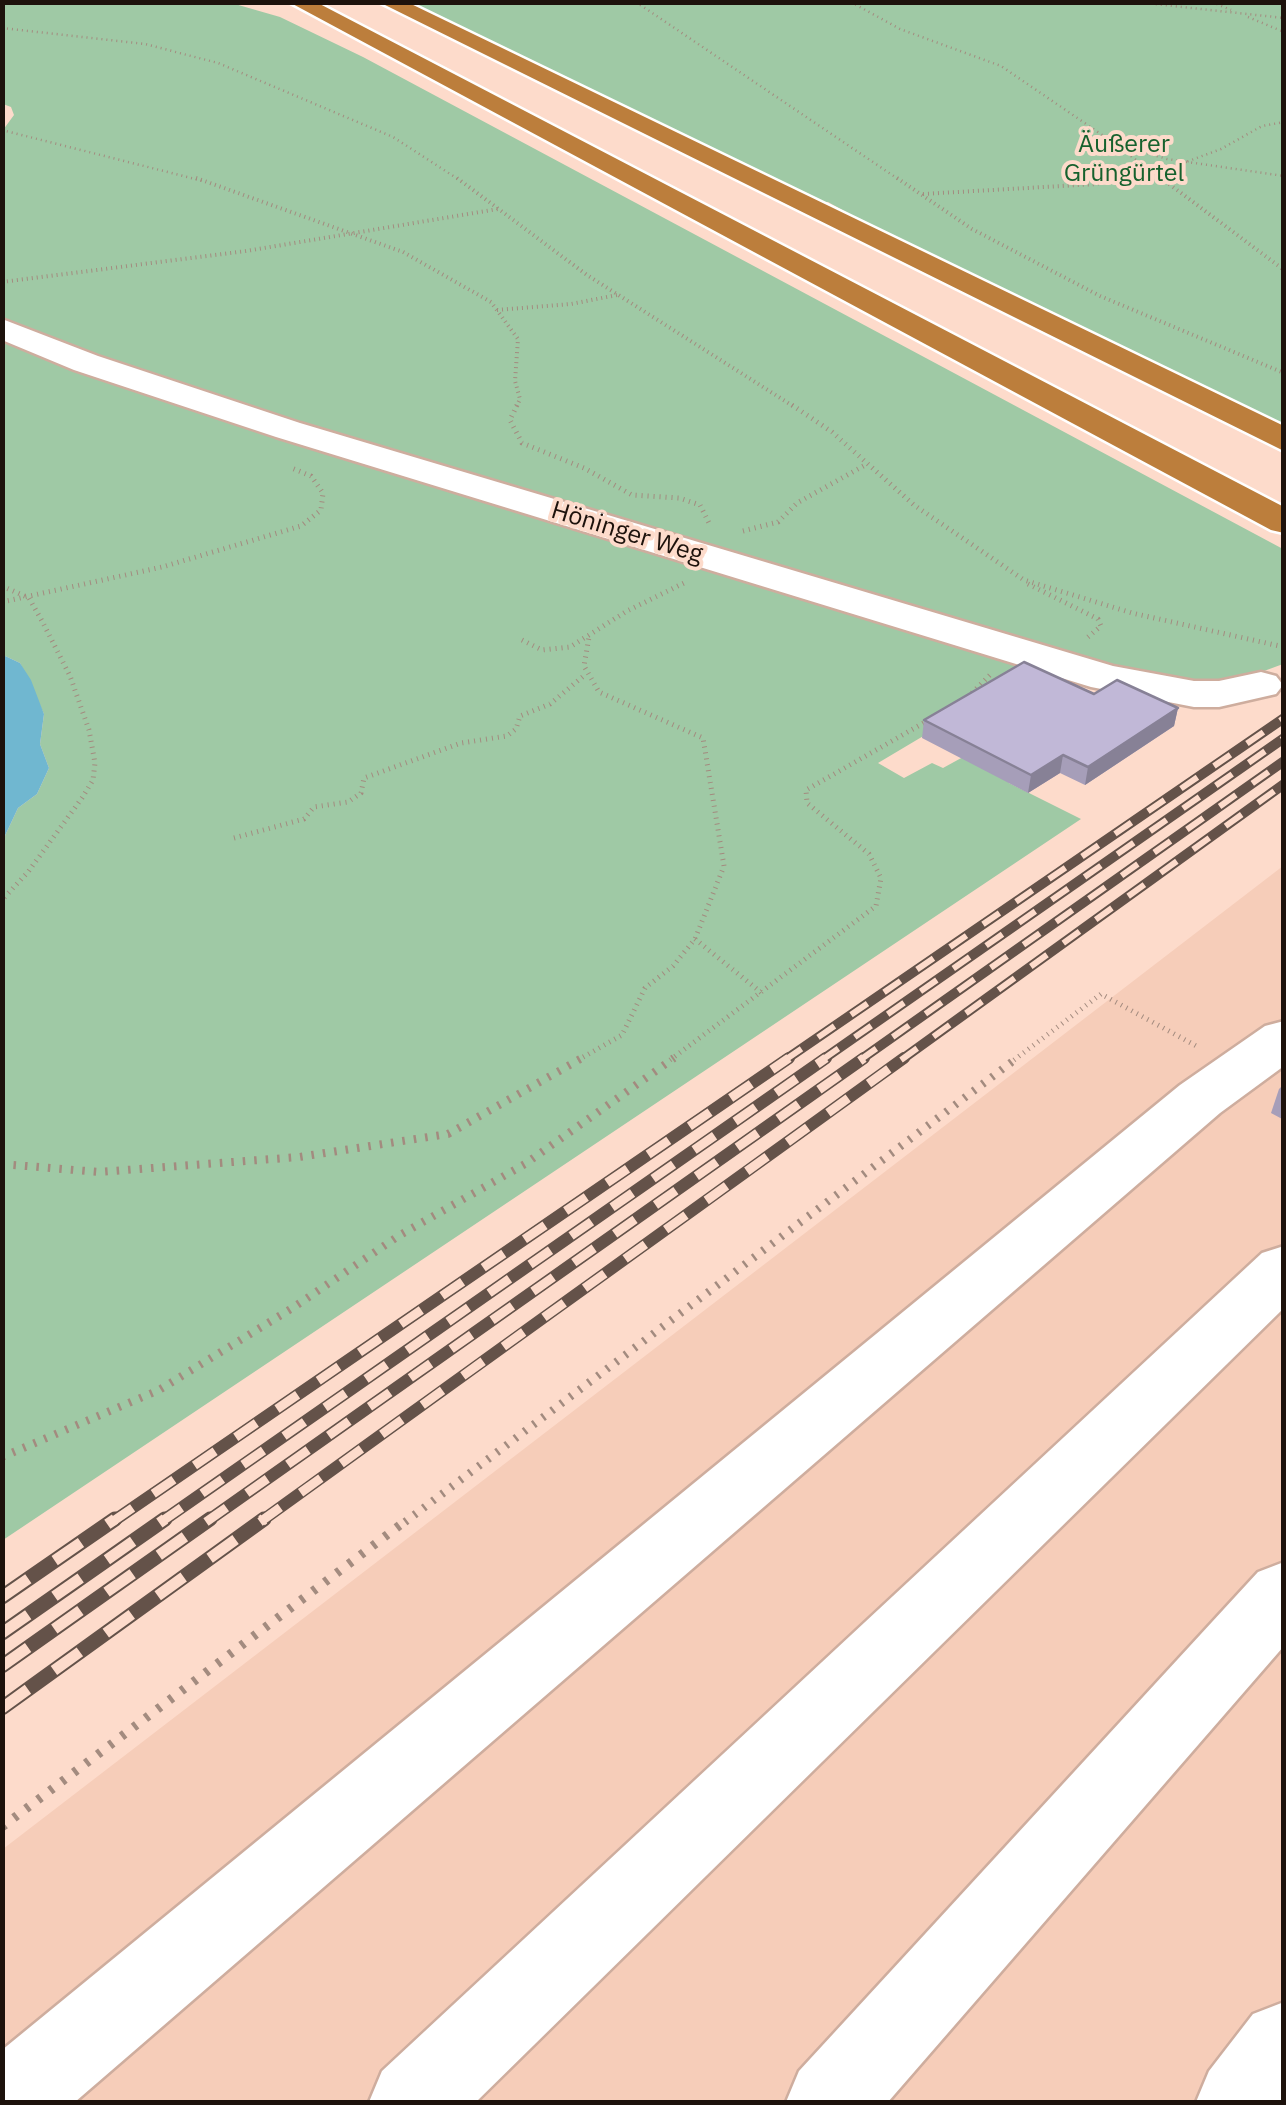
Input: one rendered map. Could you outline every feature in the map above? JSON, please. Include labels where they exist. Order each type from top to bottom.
[{"type":"highway","points":[[298,2],[349,17],[575,120],[1018,347]]},
{"type":"highway","points":[[389,2],[1284,440]]},
{"type":"highway","points":[[274,6],[349,17],[1284,522]]},
{"type":"highway","points":[[575,120],[854,230]]},
{"type":"street","name":"Höninger Weg","points":[[2,328],[86,363],[177,394],[707,546],[1058,663],[1168,691],[1220,694],[1262,685]]},
{"type":"street","points":[[8,2102],[1154,1137],[1262,1054]]},
{"type":"street","points":[[414,2102],[1284,1268]]},
{"type":"street","points":[[830,2102],[1284,1594]]},
{"type":"street","points":[[1240,2102],[1284,2045]]},
{"type":"path","points":[[636,2],[972,229],[1100,296],[1284,373]]},
{"type":"path","points":[[851,2],[900,29],[1001,66],[1114,143],[1284,270]]},
{"type":"path","points":[[1136,2],[1284,18]]},
{"type":"path","points":[[1212,2],[1284,32]]},
{"type":"path","points":[[2,28],[145,44],[218,62],[393,136],[619,294],[832,432],[914,505],[1024,580],[1098,619],[1101,626],[1058,663]]},
{"type":"path","points":[[921,194],[1096,184],[1186,162],[1221,149],[1262,126],[1284,122]]},
{"type":"path","points":[[2,130],[179,172],[403,252],[491,302],[518,339],[514,381],[520,399],[510,420],[522,443],[584,468],[632,495],[679,498],[700,505],[707,546]]},
{"type":"path","points":[[1114,143],[1186,162],[1284,176]]},
{"type":"path","points":[[2,282],[348,235],[500,209]]},
{"type":"path","points":[[497,310],[571,304],[619,294]]},
{"type":"path","points":[[2,602],[162,567],[300,526],[321,510],[320,484],[279,463]]},
{"type":"path","points":[[522,640],[542,650],[558,650],[589,637],[627,611],[675,589],[707,546],[778,522],[797,504],[867,464]]},
{"type":"path","points":[[1024,580],[1132,613],[1284,647]]},
{"type":"path","points":[[2,586],[29,598],[70,676],[89,730],[95,763],[93,780],[82,798],[28,872],[2,900]]},
{"type":"path","points":[[2,1164],[99,1172],[299,1157],[448,1134],[622,1035],[645,988],[673,966],[695,939],[724,866],[703,738],[598,692],[586,674],[582,658],[589,637]]},
{"type":"path","points":[[961,702],[985,682],[1008,647]]},
{"type":"path","points":[[234,838],[304,819],[314,807],[348,802],[361,793],[364,778],[461,744],[507,736],[516,728],[520,716],[550,704],[586,674]]},
{"type":"path","points":[[2,1457],[159,1390],[294,1307],[400,1235],[525,1164],[763,994],[876,906],[881,878],[869,854],[807,803],[806,790],[944,712]]},
{"type":"path","points":[[695,939],[763,994]]},
{"type":"path","points":[[2,1826],[1101,994],[1262,1054]]},
{"type":"shaded area","points":[[1283,866],[1283,2102],[3,2102],[3,1849]]},
{"type":"green space","points":[[228,2],[280,17],[363,57],[1283,549],[1283,664],[1229,684],[1143,680],[199,395],[3,320],[3,130],[14,115],[11,107],[3,104],[3,3]]},
{"type":"green space","name":"Äußerer Grüngürtel","points":[[406,3],[1283,3],[1283,424],[874,228],[828,202],[819,203]]},
{"type":"green space","points":[[3,334],[1046,663],[878,763],[904,778],[932,763],[943,768],[994,740],[1009,783],[1081,819],[3,1540],[3,840],[18,808],[37,794],[49,768],[40,744],[44,714],[20,663],[3,655]]},
{"type":"water","points":[[3,655],[20,663],[31,680],[44,714],[40,744],[49,768],[37,794],[18,808],[3,840]]},
{"type":"building","points":[[1024,662],[1094,694],[1117,680],[1178,708],[1088,767],[1063,755],[1031,775],[924,720]]},
{"type":"railway","points":[[785,1060],[1284,718]]},
{"type":"railway","points":[[822,1060],[1284,738]]},
{"type":"railway","points":[[860,1060],[1284,761]]},
{"type":"railway","points":[[901,1060],[1284,784]]},
{"type":"railway","points":[[112,1522],[789,1058]]},
{"type":"railway","points":[[161,1522],[826,1058]]},
{"type":"railway","points":[[206,1522],[864,1058]]},
{"type":"railway","points":[[260,1522],[904,1058]]},
{"type":"railway","points":[[2,1597],[115,1519]]},
{"type":"railway","points":[[2,1633],[165,1519]]},
{"type":"railway","points":[[2,1666],[210,1519]]},
{"type":"railway","points":[[2,1708],[264,1519]]}]
